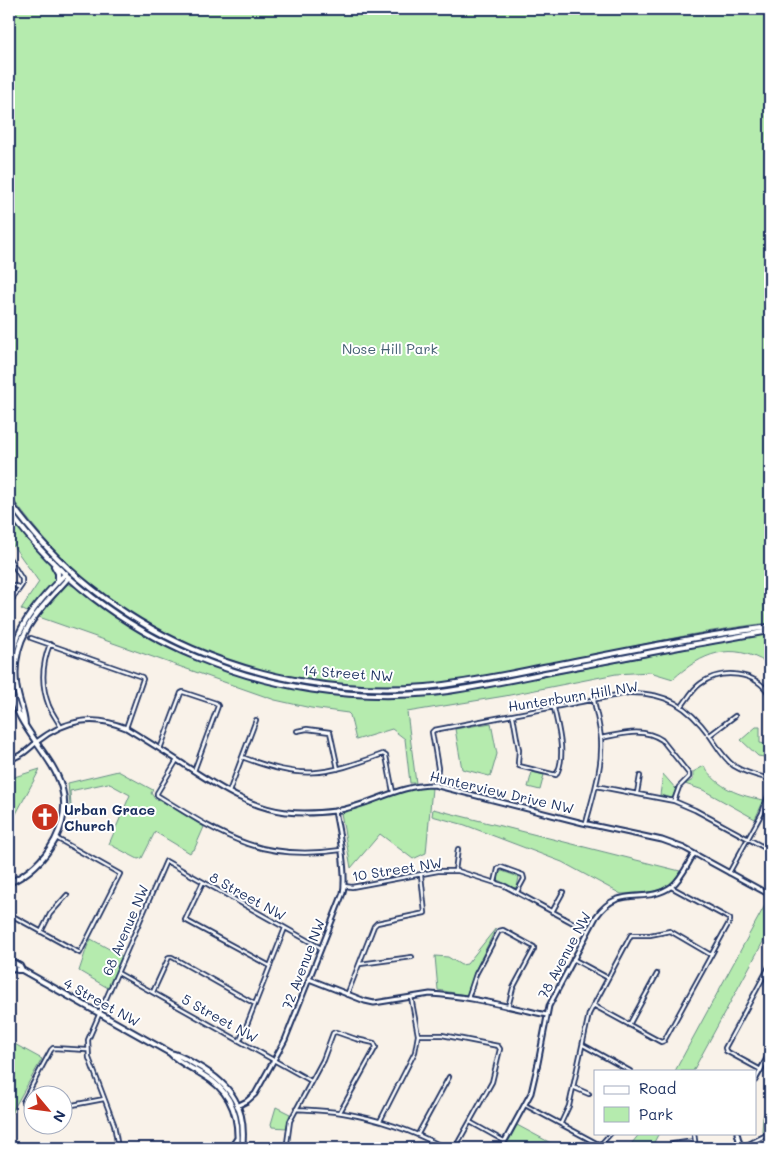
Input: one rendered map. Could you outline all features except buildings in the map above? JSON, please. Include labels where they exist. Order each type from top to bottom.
[{"type":"main road","name":"14 Street NW","points":[[9,501],[45,546],[73,573],[129,616],[154,631],[202,654],[245,669],[283,678],[359,688],[401,688],[469,682],[627,651],[770,627]]},
{"type":"main road","name":"14 Street NW","points":[[9,511],[68,578],[118,616],[153,638],[217,666],[283,684],[315,690],[360,694],[431,693],[473,688],[770,631]]},
{"type":"main road","points":[[44,553],[56,568],[58,580]]},
{"type":"main road","points":[[9,883],[26,874],[40,862],[56,838],[62,819],[63,791],[56,770],[16,711],[10,676],[12,654],[18,633],[27,617],[69,569]]},
{"type":"main road","points":[[25,724],[15,681],[18,651],[29,623],[39,609],[73,573]]},
{"type":"main road","points":[[57,590],[67,582],[75,583]]},
{"type":"main road","name":"4 Street NW","points":[[9,960],[20,966],[22,970]]},
{"type":"main road","name":"4 Street NW","points":[[9,966],[22,970],[213,1075],[226,1086],[238,1106],[242,1119],[244,1147]]},
{"type":"main road","name":"4 Street NW","points":[[170,1053],[176,1059],[218,1085],[228,1096],[234,1108],[237,1121],[237,1148]]},
{"type":"main road","points":[[231,1148],[238,1137]]},
{"type":"street","points":[[9,558],[22,580],[22,585],[13,598]]},
{"type":"street","points":[[9,584],[19,588]]},
{"type":"street","points":[[31,638],[142,677],[143,679],[126,728]]},
{"type":"street","points":[[50,644],[43,677],[45,693],[49,706],[61,726]]},
{"type":"street","points":[[682,706],[698,685],[709,678],[723,674],[744,675],[762,685],[770,693]]},
{"type":"street","points":[[160,749],[181,692],[216,703],[218,706],[194,771]]},
{"type":"street","name":"Hunterburn Hill NW","points":[[436,786],[438,768],[432,732],[628,693],[660,696],[682,706],[710,735],[721,752],[734,766],[754,775],[770,779]]},
{"type":"street","points":[[586,823],[596,786],[601,756],[601,738],[594,700]]},
{"type":"street","points":[[513,716],[519,750],[519,766],[556,775],[560,762],[560,750],[554,708]]},
{"type":"street","points":[[710,735],[734,716]]},
{"type":"street","name":"Hunterview Drive NW","points":[[9,759],[23,755],[36,742],[61,726],[86,720],[110,721],[126,728],[229,792],[258,806],[286,812],[313,813],[335,811],[418,785],[436,786],[662,840],[694,854],[770,895]]},
{"type":"street","points":[[229,792],[256,720]]},
{"type":"street","points":[[297,731],[306,729],[330,732],[338,769]]},
{"type":"street","points":[[601,738],[641,732],[662,740],[689,774],[679,787],[674,801]]},
{"type":"street","points":[[242,757],[272,768],[301,773],[318,773],[338,769],[384,754],[393,792]]},
{"type":"street","points":[[177,760],[157,795],[225,836],[248,845],[275,851],[299,853],[341,850]]},
{"type":"street","points":[[637,793],[640,776]]},
{"type":"street","points":[[9,786],[9,794]]},
{"type":"street","points":[[596,786],[674,801],[769,850]]},
{"type":"street","points":[[729,873],[766,805],[770,790]]},
{"type":"street","name":"72 Avenue NW","points":[[234,1108],[255,1094],[285,1040],[344,886],[335,811]]},
{"type":"street","points":[[9,914],[80,954],[120,874],[56,838]]},
{"type":"street","points":[[455,871],[458,849]]},
{"type":"street","points":[[593,1005],[663,1042],[730,922],[730,919],[671,887],[694,854]]},
{"type":"street","name":"8 Street NW","points":[[166,861],[321,948]]},
{"type":"street","name":"68 Avenue NW","points":[[118,1148],[114,1124],[88,1058],[89,1036],[166,861]]},
{"type":"street","points":[[495,882],[498,869],[502,867],[523,875],[524,879],[517,892]]},
{"type":"street","name":"10 Street NW","points":[[344,886],[352,887],[438,871],[455,871],[495,882],[517,892],[588,932]]},
{"type":"street","points":[[347,995],[377,922],[425,913],[421,875]]},
{"type":"street","points":[[203,882],[185,920],[270,966]]},
{"type":"street","name":"78 Avenue NW","points":[[501,1148],[531,1093],[552,998],[599,912],[612,901],[628,896],[653,895],[671,887]]},
{"type":"street","points":[[552,912],[563,892]]},
{"type":"street","points":[[40,932],[50,914],[67,895]]},
{"type":"street","points":[[239,1040],[285,928]]},
{"type":"street","points":[[468,998],[476,974],[498,931],[503,930],[534,947],[514,988],[508,1007]]},
{"type":"street","points":[[561,1123],[569,1106],[574,1087],[589,1014],[632,935],[650,935],[670,931],[711,955]]},
{"type":"street","points":[[153,992],[169,957],[172,956],[255,1004]]},
{"type":"street","points":[[360,964],[412,957]]},
{"type":"street","points":[[573,959],[608,978]]},
{"type":"street","points":[[761,1070],[726,1051],[725,1048],[770,965]]},
{"type":"street","name":"5 Street NW","points":[[118,973],[311,1081]]},
{"type":"street","points":[[629,1025],[657,974]]},
{"type":"street","points":[[309,979],[367,1002],[374,1003],[430,994],[468,998],[547,1015]]},
{"type":"street","points":[[380,1121],[414,1057],[418,1035],[411,997]]},
{"type":"street","points":[[290,1148],[287,1143],[290,1121],[325,1054],[333,1034],[336,1032],[376,1044],[340,1112]]},
{"type":"street","points":[[418,1035],[442,1035],[498,1046],[500,1049],[492,1082],[455,1148]]},
{"type":"street","points":[[583,1045],[628,1070]]},
{"type":"street","points":[[32,1084],[53,1048],[88,1050]]},
{"type":"street","points":[[756,1078],[770,1053]]},
{"type":"street","points":[[418,1134],[449,1078]]},
{"type":"street","points":[[574,1087],[589,1094]]},
{"type":"street","points":[[72,1105],[104,1099]]},
{"type":"street","points":[[525,1104],[598,1144],[602,1143],[610,1134]]},
{"type":"street","points":[[296,1109],[340,1112],[380,1121],[418,1134],[446,1148]]},
{"type":"street","points":[[470,1122],[504,1141]]},
{"type":"street","points":[[737,1134],[741,1148],[770,1133]]},
{"type":"street","points":[[694,1134],[696,1148]]},
{"type":"street","points":[[671,1148],[673,1144],[694,1141]]},
{"type":"green space","name":"Nose Hill Park","points":[[9,9],[770,9],[770,623],[693,634],[539,667],[462,681],[410,686],[358,686],[305,680],[253,669],[203,652],[155,630],[111,601],[54,550],[9,494]]},
{"type":"green space","points":[[9,515],[53,567],[57,576],[55,581],[27,612],[21,609],[39,582],[9,540]]},
{"type":"green space","points":[[68,584],[76,587],[148,636],[186,655],[224,670],[264,682],[348,695],[403,697],[472,690],[770,633],[770,663],[741,653],[717,653],[695,662],[673,679],[650,672],[616,674],[505,696],[407,712],[416,783],[410,783],[405,739],[392,729],[356,740],[348,713],[311,708],[275,700],[39,617],[63,587]]},
{"type":"green space","points":[[491,723],[497,754],[491,775],[462,769],[455,729]]},
{"type":"green space","points":[[756,727],[760,727],[760,743],[770,745],[770,758],[758,756],[741,740]]},
{"type":"green space","points":[[704,766],[715,780],[730,790],[764,800],[755,819],[703,790],[685,784],[693,780],[693,772]]},
{"type":"green space","points":[[40,769],[9,827],[11,778]]},
{"type":"green space","points":[[118,771],[153,790],[151,793],[155,799],[161,800],[204,827],[194,850],[190,853],[155,832],[142,858],[138,859],[109,844],[130,795],[108,783],[70,791],[71,806],[69,817],[68,783]]},
{"type":"green space","points":[[532,772],[544,775],[540,790],[528,787]]},
{"type":"green space","points":[[663,774],[676,789],[672,798],[660,795]]},
{"type":"green space","points":[[432,788],[426,853],[413,859],[380,834],[351,868],[341,813],[409,789]]},
{"type":"green space","points":[[433,809],[680,871],[674,881],[661,889],[651,892],[621,894],[562,862],[465,825],[432,816]]},
{"type":"green space","points":[[502,871],[519,877],[517,887],[513,888],[498,880],[499,873]]},
{"type":"green space","points":[[770,896],[770,929],[694,1070],[676,1070]]},
{"type":"green space","points":[[496,928],[474,973],[468,994],[438,990],[435,956],[448,957],[461,965],[467,964]]},
{"type":"green space","points":[[91,939],[122,956],[108,988],[79,971]]},
{"type":"green space","points":[[9,1041],[42,1059],[28,1084],[22,1084],[22,1094],[9,1117]]},
{"type":"green space","points":[[770,1102],[770,1130],[765,1133],[762,1131],[763,1117]]},
{"type":"green space","points":[[276,1107],[290,1114],[286,1128],[272,1127],[271,1124]]},
{"type":"green space","points":[[517,1125],[560,1148],[505,1148]]},
{"type":"green space","points":[[639,1134],[658,1134],[651,1148],[628,1148]]},
{"type":"place","name":"Urban Grace Church","points":[[45,817]]}]
